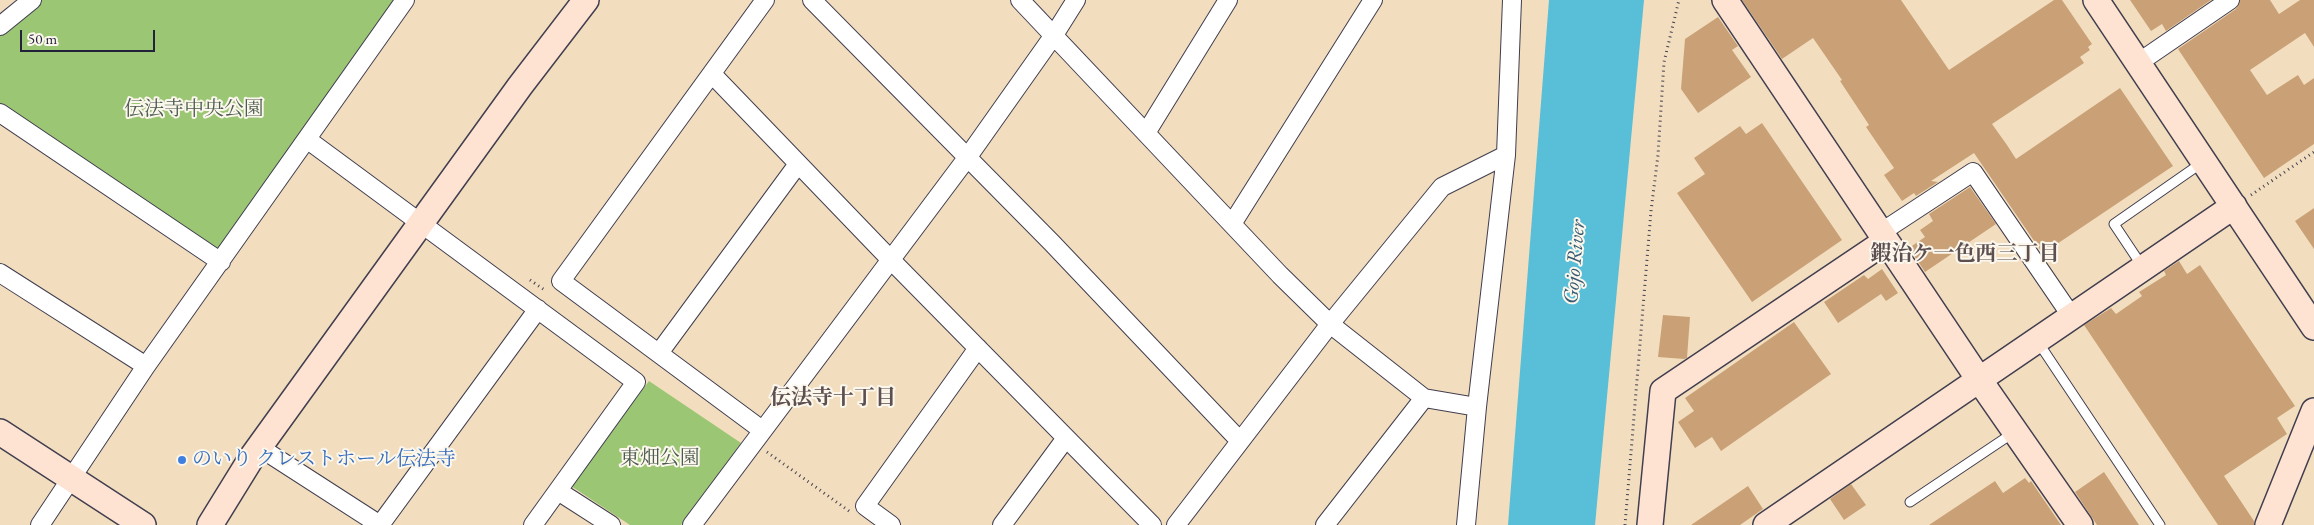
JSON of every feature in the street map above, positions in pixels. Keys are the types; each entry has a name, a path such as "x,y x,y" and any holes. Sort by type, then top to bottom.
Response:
{"street":[{"path":"0,26 32,0"},
{"path":"40,525 146,366 222,262 405,0"},
{"path":"210,525 259,447 520,86 586,0"},
{"path":"762,430 561,281 765,0"},
{"path":"812,0 1052,243 1240,441"},
{"path":"1020,0 1232,224 1330,324 1424,398 1477,407"},
{"path":"692,525 967,158 1054,35 1076,0"},
{"path":"1146,133 1228,0"},
{"path":"1232,224 1373,0"},
{"path":"1466,525 1477,407 1506,155 1512,0"},
{"path":"1725,0 1980,381 2080,525"},
{"path":"2096,0 2314,327"},
{"path":"2138,63 2230,0"},
{"path":"712,74 890,259 1152,525"},
{"path":"0,113 222,262"},
{"path":"308,140 636,382 533,525"},
{"path":"1176,525 1330,324 1442,187 1506,155"},
{"path":"659,353 798,164"},
{"path":"1650,525 1664,391 1972,172 2072,317"},
{"path":"1766,525 1980,381 2234,206"},
{"path":"0,273 146,366"},
{"path":"259,447 380,525 538,309"},
{"path":"891,525 865,506 978,348"},
{"path":"1325,525 1424,398"},
{"path":"2268,525 2314,412"},
{"path":"0,432 143,525"},
{"path":"1002,525 1066,438"},
{"path":"558,491 612,525"}],"lane":[{"path":"2144,268 2114,224 2204,162"},
{"path":"2038,341 2160,525"},
{"path":"1910,502 2015,432"}],"path":[{"path":"1626,525 1651,211 1658,155 1664,62 1679,0"},
{"path":"2234,206 2314,152"}],"green space":[{"name":"伝法寺中央公園","path":"32,0 405,0 221,262 0,112 0,26"},
{"name":"東畑公園","path":"649,381 741,443 681,525 630,525 571,486"}],"water":[{"name":"Gojo River","path":"1549,0 1644,0 1595,525 1508,525"}],"building":[{"path":"1742,0 1901,0 1949,70 2054,0 2062,0 2092,44 2088,47 2090,50 2080,57 2084,63 1992,124 2016,159 2120,88 2173,166 2048,250 2046,247 2041,251 1974,153 1931,181 1938,182 1916,196 1914,193 1902,201 1884,175 1894,168 1866,127 1869,125 1840,81 1842,80 1813,38 1782,59"},
{"path":"2130,0 2211,0 2166,31 2162,24 2151,31"},
{"path":"2240,0 2270,0 2279,14 2300,0 2314,0 2314,47 2305,33 2250,70 2267,95 2298,75 2304,85 2314,78 2314,144 2264,178 2178,49 2236,9"},
{"path":"1718,17 1738,46 1732,50 1751,77 1698,113 1681,89 1685,39"},
{"path":"1762,123 1842,240 1752,302 1677,193 1705,174 1694,158 1740,126 1746,134"},
{"path":"1970,187 1996,224 1925,272 1909,248 1925,237 1920,230 1933,221 1929,214"},
{"path":"2314,208 2314,249 2295,221"},
{"path":"2179,261 2187,274 2200,265 2295,406 2277,418 2287,434 2224,476 2254,521 2254,525 2218,525 2084,325 2111,308 2116,314 2142,296 2139,292 2166,275 2164,271"},
{"path":"1882,269 1898,293 1886,301 1881,294 1838,323 1824,302 1864,275 1868,279"},
{"path":"1663,315 1690,317 1687,358 1658,357"},
{"path":"1794,322 1831,374 1721,451 1712,437 1695,448 1678,422 1694,411 1685,398"},
{"path":"2104,472 2139,525 2097,525 2075,492"},
{"path":"2025,478 2029,483 2031,481 2061,525 1929,525 1995,481 2003,493"},
{"path":"1851,484 1866,505 1844,520 1830,499"},
{"path":"1748,486 1763,509 1740,525 1691,525"}],"place":[{"name":"のいり クレストホール伝法寺","path":"182,460"}],"district":[{"name":"鍜治ケ一色西三丁目","path":"1965,254"},
{"name":"伝法寺十丁目","path":"833,398"}]}
